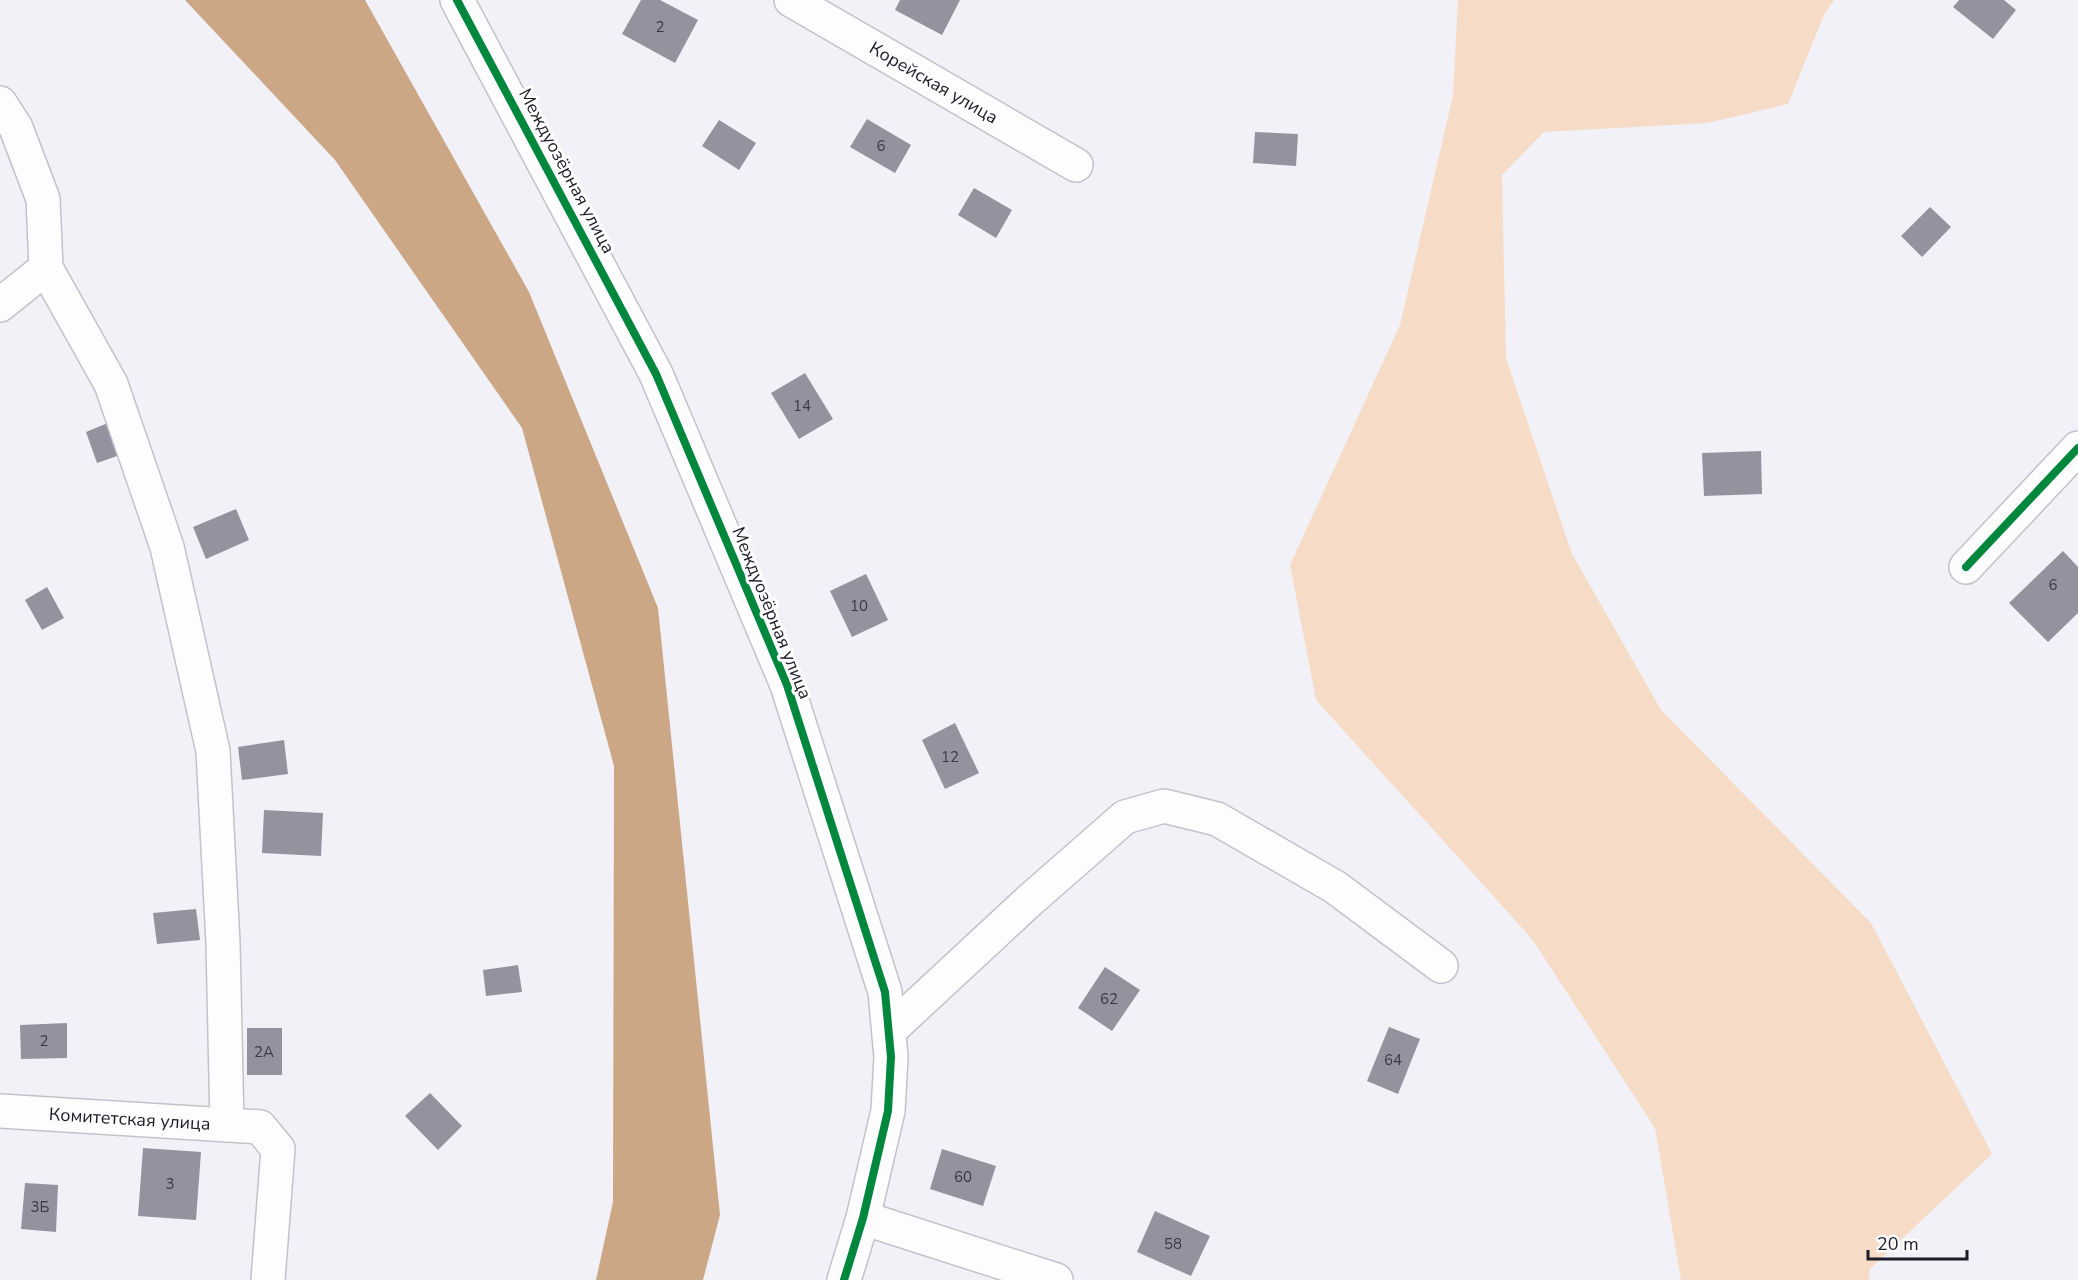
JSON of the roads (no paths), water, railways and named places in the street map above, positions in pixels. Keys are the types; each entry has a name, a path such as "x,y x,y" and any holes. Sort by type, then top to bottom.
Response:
{"street":[{"name":"Междуозёрная улица","path":"458,0 656,374 783,674 885,992 891,1057 888,1111 844,1280"},
{"name":"Корейская улица","path":"791,0 1076,165"},
{"path":"0,103 16,128 43,199 46,268 111,384 167,547 213,751 227,1125"},
{"path":"0,305 46,268"},
{"path":"1966,567 2078,448"},
{"path":"889,1031 1029,901 1125,817 1164,806 1217,819 1306,870 1335,887 1441,966"},
{"name":"Комитетская улица","path":"0,1111 260,1127 278,1149 268,1280"},
{"path":"862,1218 1056,1280"}]}
